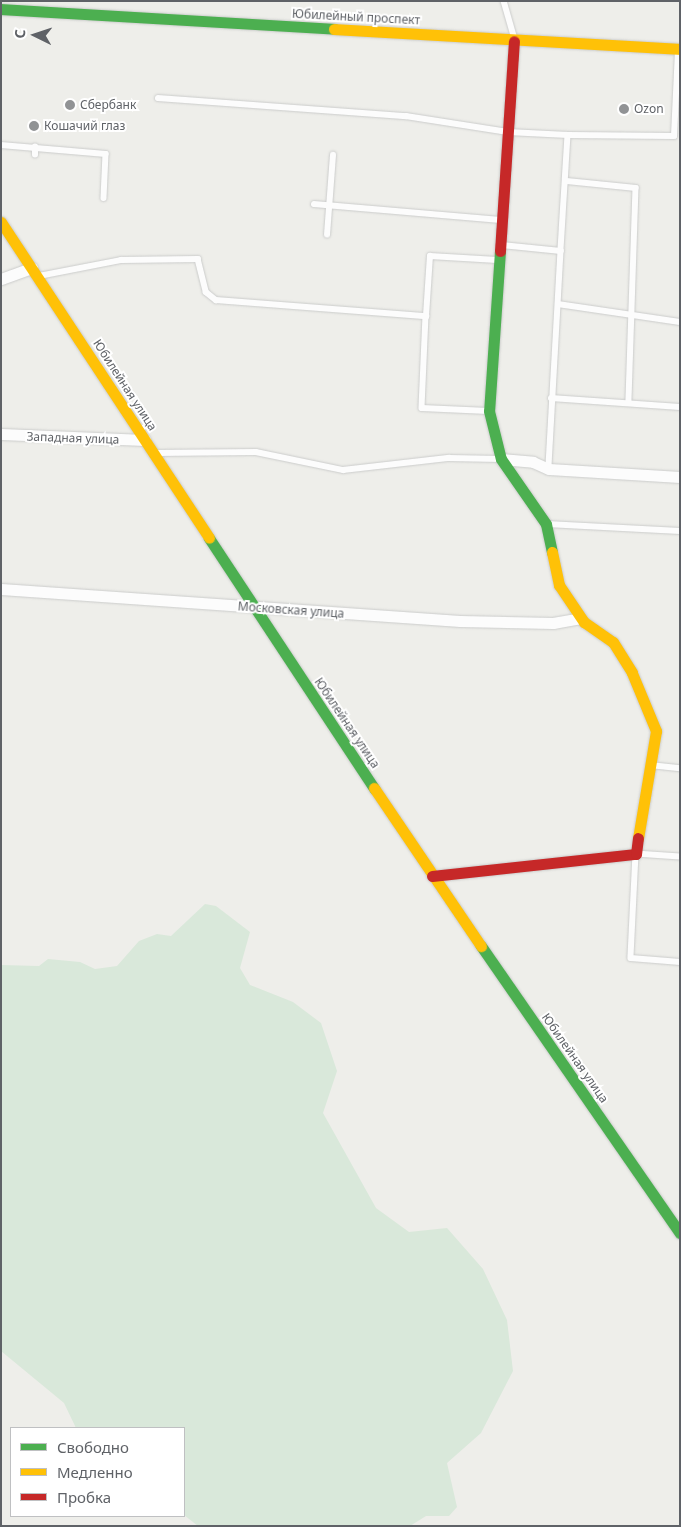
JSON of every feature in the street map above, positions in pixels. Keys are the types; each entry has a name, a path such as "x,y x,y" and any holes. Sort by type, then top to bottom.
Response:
{"main road":[{"name":"Юбилейный проспект","path":"1,9 679,49"},
{"path":"432,876 636,854 648,765 656,731 632,673 612,642 581,618 559,585 546,524 501,459 488,411 497,244 508,132 514,40"},
{"name":"Юбилейная улица","path":"1,222 155,453 253,608 432,876 680,1233"}],"street":[{"path":"1,279 34,272"},
{"name":"Западная улица","path":"1,434 145,440"},
{"path":"501,459 533,462 549,469 680,477"},
{"name":"Московская улица","path":"1,589 460,621 553,623 581,618"}],"lane":[{"path":"504,1 514,40"},
{"path":"158,98 406,116 508,132 568,135 677,136 679,49"},
{"path":"549,469 551,398 560,251 567,181 568,135"},
{"path":"1,145 106,154 104,198"},
{"path":"35,147 35,155"},
{"path":"327,235 332,155"},
{"path":"567,181 636,188 635,319 629,403"},
{"path":"314,204 500,220"},
{"path":"497,244 560,251"},
{"path":"488,411 422,408 426,316 430,256 497,260"},
{"path":"34,272 122,260 198,259 206,292 216,300 426,316"},
{"path":"558,304 618,309 635,319 680,322"},
{"path":"551,398 680,407"},
{"path":"155,453 256,452 343,470 449,458 501,459"},
{"path":"546,524 680,531"},
{"path":"648,765 680,768"},
{"path":"680,857 636,854 631,958 680,962"}],"green space":[{"path":"205,904 216,906 250,932 240,968 250,985 293,1002 321,1023 337,1071 323,1113 376,1208 409,1232 447,1228 483,1269 507,1320 513,1371 481,1433 447,1463 457,1507 449,1516 426,1516 410,1526 198,1526 185,1516 185,1427 76,1427 64,1403 1,1351 1,965 39,966 48,959 80,962 95,969 117,966 139,941 157,934 171,936"}],"traffic: fast":[{"path":"1,9 334,29"},
{"path":"500,251 489,411 501,459 546,524 552,552"},
{"path":"209,538 374,788"},
{"path":"481,946 680,1233"}],"traffic: slow":[{"path":"334,29 680,49"},
{"path":"1,222 209,538"},
{"path":"552,552 559,585 584,622 613,642 632,673 656,731 638,838"},
{"path":"374,788 481,946"}],"traffic: jam":[{"path":"500,251 514,41"},
{"path":"432,876 636,854 638,838"}],"place":[{"name":"Сбербанк","path":"70,105"},
{"name":"Ozon","path":"624,109"},
{"name":"Кошачий глаз","path":"34,126"}]}
